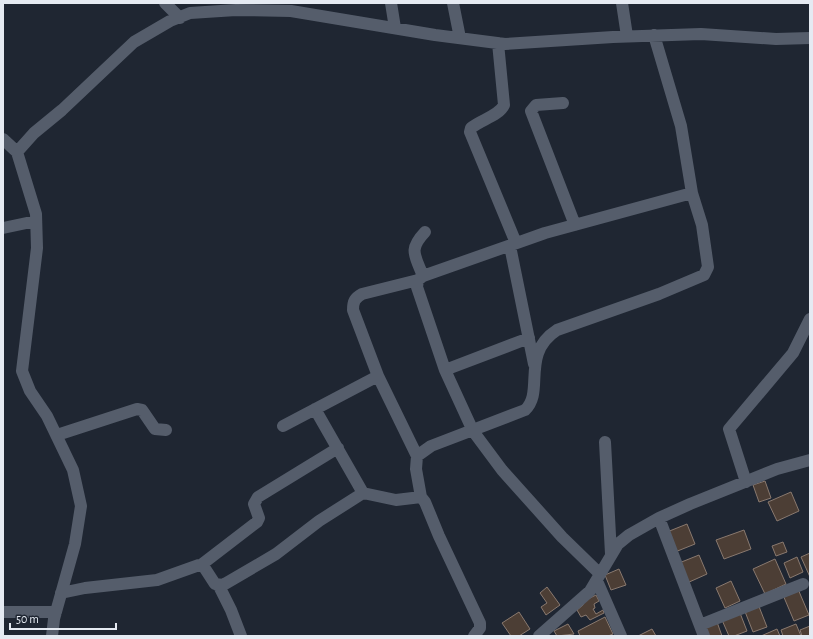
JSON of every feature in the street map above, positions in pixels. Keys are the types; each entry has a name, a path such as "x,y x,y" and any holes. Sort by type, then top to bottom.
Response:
{"street":[{"path":"165,3 180,18"},
{"path":"391,3 395,28"},
{"path":"453,3 460,38"},
{"path":"622,3 627,36"},
{"path":"17,152 34,133 62,110 134,42 190,13 236,10 291,11 505,44 627,36 701,34 776,39 810,38"},
{"path":"417,456 431,446 506,419 528,407 532,402 534,366 540,345 548,335 557,330 659,294 704,275 708,267 702,225 692,193 681,126 654,35"},
{"path":"498,43 504,105 502,109 475,124 471,128 470,132 513,245 534,366"},
{"path":"563,103 536,105 531,111 575,225"},
{"path":"3,139 17,152 36,214 37,248 22,371 30,391 48,416 73,470 81,506 75,544 56,612 52,636"},
{"path":"474,636 480,628 480,623 421,497 416,469 417,456 378,376 353,310 356,297 368,292 420,278 575,225 692,193"},
{"path":"3,228 36,221"},
{"path":"425,232 416,241 414,247 420,278 417,287 445,370 473,432 502,470 598,577 621,636"},
{"path":"746,482 729,429 792,353 810,319"},
{"path":"445,370 529,338"},
{"path":"283,426 378,376"},
{"path":"57,435 137,409 142,410 155,429 166,430"},
{"path":"315,409 363,493"},
{"path":"604,442 611,554"},
{"path":"61,593 85,588 157,580 196,565 201,565 257,522 258,518 254,504 258,498 338,448"},
{"path":"539,636 590,591 611,554 618,544 629,535 659,518 777,469 810,460"},
{"path":"219,586 276,554 319,521 363,493 396,500 421,497"},
{"path":"659,518 702,631 804,584"},
{"path":"201,565 215,584 219,586 231,610 241,636"},
{"path":"3,612 56,612"}],"building":[{"path":"765,481 771,498 759,502 753,485"},
{"path":"791,492 799,511 777,521 768,502"},
{"path":"687,524 695,544 675,552 667,532"},
{"path":"744,530 751,549 724,559 716,540"},
{"path":"783,542 787,552 776,556 772,546"},
{"path":"810,553 810,577 801,557"},
{"path":"699,555 707,574 687,583 679,563"},
{"path":"797,557 803,572 790,578 784,563"},
{"path":"775,559 786,584 765,594 753,569"},
{"path":"619,569 626,585 611,590 605,575"},
{"path":"731,581 740,601 725,608 716,588"},
{"path":"547,587 560,605 546,615 541,607 547,603 540,593"},
{"path":"798,589 809,615 794,621 783,595"},
{"path":"596,595 599,601 594,604 595,608 593,609 596,614 603,610 604,613 590,620 586,615 581,617 577,610 583,605 584,601"},
{"path":"758,604 767,627 753,632 744,609"},
{"path":"519,612 530,629 519,636 511,636 502,623"},
{"path":"740,613 747,631 734,636 729,636 722,620"},
{"path":"605,617 613,634 608,636 580,636 578,631"},
{"path":"717,622 722,636 709,636 705,627"},
{"path":"568,624 574,634 557,636 554,631"},
{"path":"796,624 801,636 783,636 781,630"},
{"path":"810,626 810,636 802,636 800,630"},
{"path":"652,629 656,636 638,636"},
{"path":"777,629 780,636 761,636"}]}
